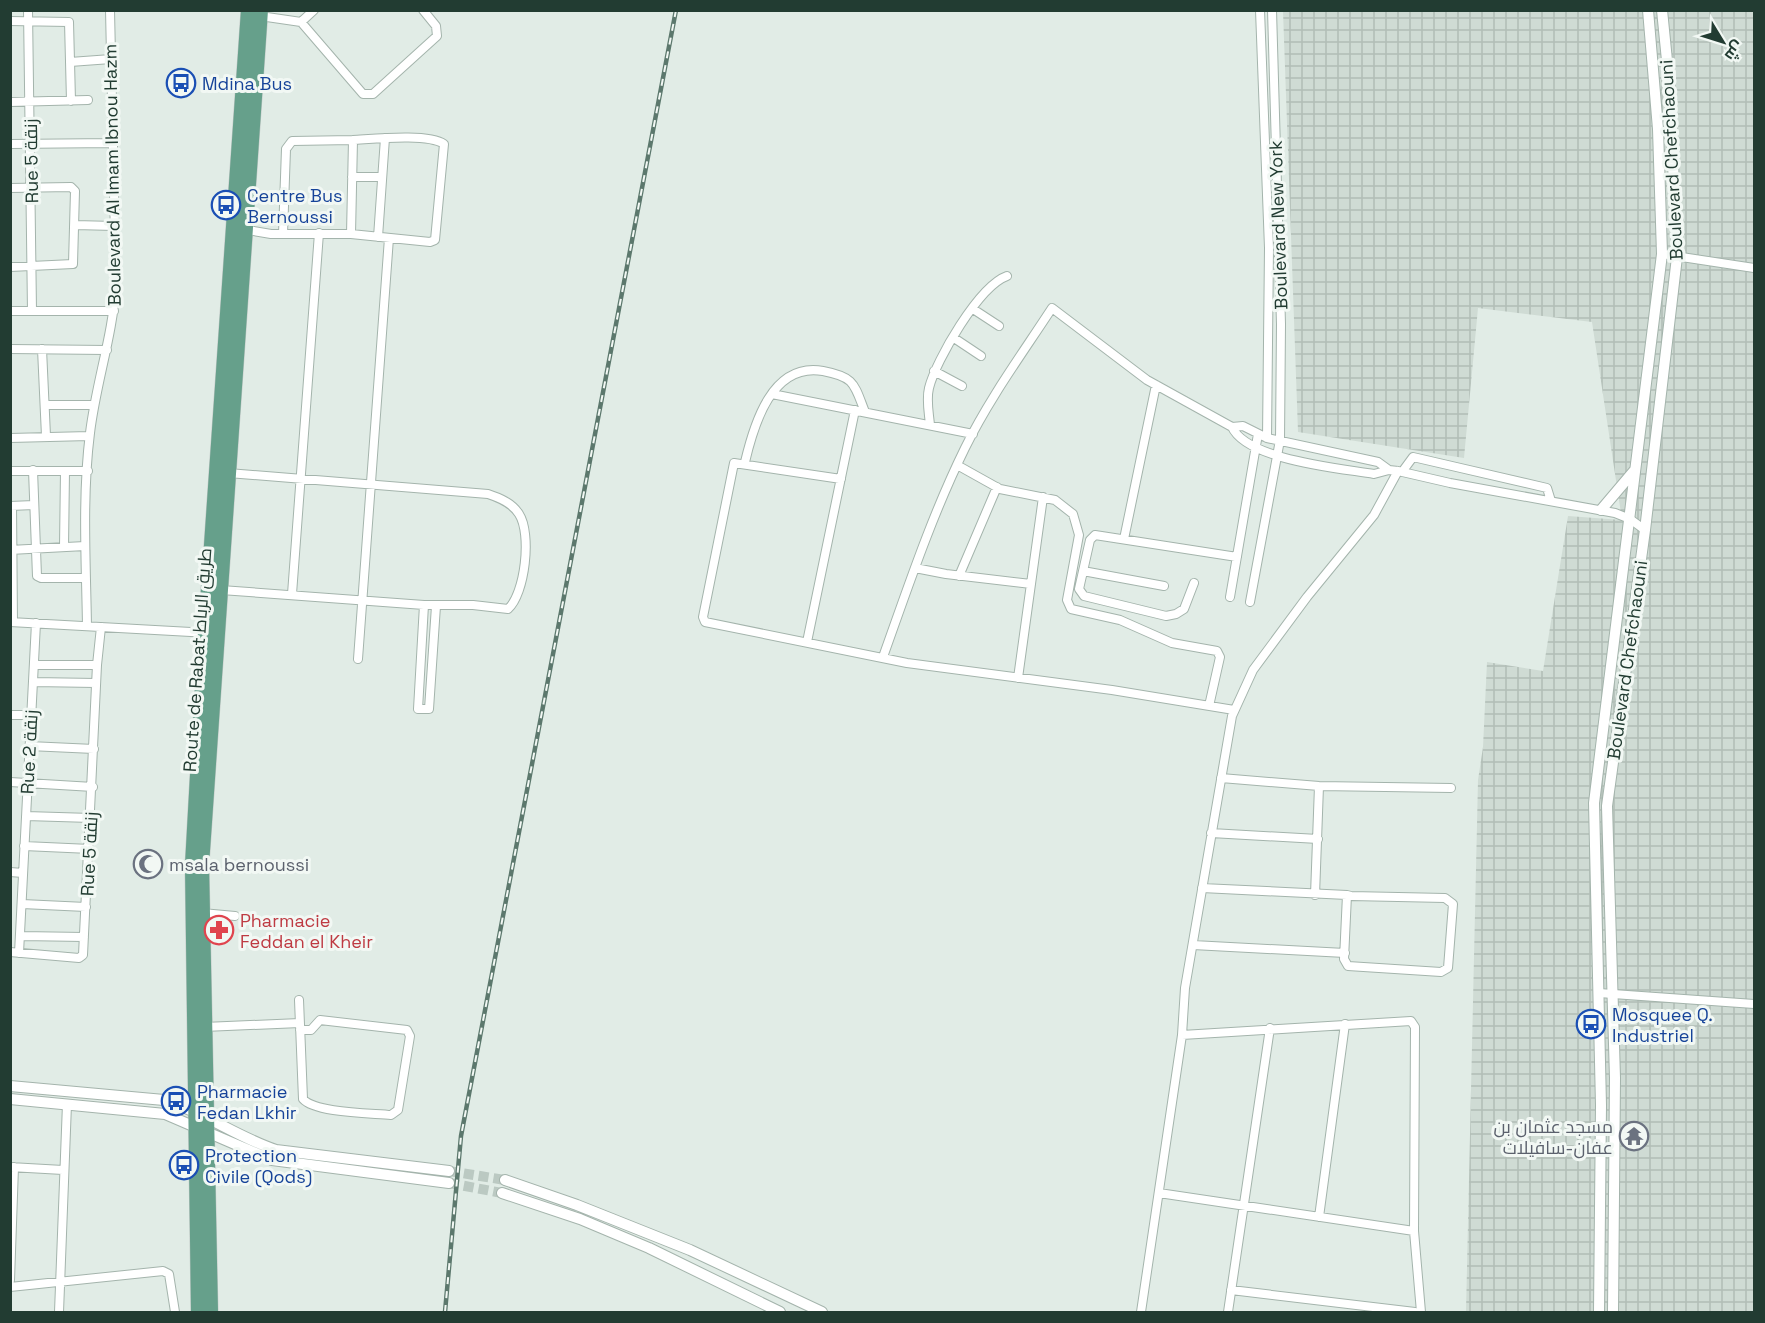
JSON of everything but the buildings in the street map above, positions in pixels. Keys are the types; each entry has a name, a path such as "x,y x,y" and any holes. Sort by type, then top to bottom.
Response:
{"main road":[{"name":"Route de Rabat طريق الرباط","path":"211,1312 200,1121 192,865 256,12"},
{"name":"Route de Rabat طريق الرباط","path":"198,1312 200,1121 204,1028 202,865 210,633 221,590 240,229"}],"street":[{"name":"Rue 5 زنقة","path":"28,10 32,144 32,311"},
{"name":"Boulevard Al Imam Ibnou Hazm","path":"87,626 85,546 89,436 114,311 110,10"},
{"path":"301,22 314,10"},
{"path":"256,12 301,22 363,94 368,95 373,94 436,36 436,26 423,10"},
{"name":"Boulevard New York","path":"1230,597 1257,449 1263,436 1270,323 1260,10"},
{"name":"Boulevard New York","path":"1250,602 1279,456 1280,440 1281,324 1272,10"},
{"name":"Boulevard Chefchaouni","path":"1599,1312 1601,1105 1594,803 1662,254 1658,129 1648,10"},
{"name":"Boulevard Chefchaouni","path":"1613,1312 1613,993 1607,806 1645,530 1677,257 1662,10"},
{"path":"10,21 69,22 71,101"},
{"path":"1652,58 1666,56"},
{"path":"70,62 111,59"},
{"path":"10,102 88,100"},
{"path":"1263,106 1275,104"},
{"path":"240,229 283,234 351,234 430,242 435,240 446,146 438,140 385,138 292,141 286,149 283,234"},
{"path":"378,237 385,138"},
{"path":"351,234 353,140"},
{"path":"10,144 113,143"},
{"path":"352,177 382,177"},
{"path":"10,188 74,188 75,225 73,264 10,267"},
{"path":"75,225 114,226"},
{"path":"292,594 319,233"},
{"path":"358,659 389,238"},
{"path":"1269,248 1279,249"},
{"path":"1662,254 1755,268"},
{"path":"930,425 928,396 934,371 989,287 1007,276"},
{"path":"883,657 915,568 957,465 973,434 1052,308 1156,385 1232,427 1243,426 1263,436 1378,462 1396,471 1601,510 1630,519 1645,530"},
{"path":"974,309 999,326"},
{"path":"10,311 114,311"},
{"path":"1270,323 1281,324"},
{"path":"954,338 981,356"},
{"path":"42,348 46,436"},
{"path":"10,349 107,350"},
{"path":"745,462 758,415 772,393 794,375 807,369 844,375 853,382 865,412"},
{"path":"934,371 962,386"},
{"path":"1646,384 1661,385"},
{"path":"1124,539 1156,385"},
{"path":"772,393 973,434"},
{"path":"45,405 94,405"},
{"path":"807,642 855,410"},
{"path":"1232,427 1237,438 1257,449 1279,456 1374,474 1396,471"},
{"path":"10,438 89,436"},
{"path":"1141,1312 1211,833 1234,710 1252,670 1374,514 1396,471 1413,457 1547,488 1551,501"},
{"path":"841,479 745,462 736,462 732,466 704,620 707,623 907,663 1234,710"},
{"path":"957,465 997,487 1043,497 1065,506 1077,524 1079,535 1067,600 1069,607 1120,620 1172,643 1217,651 1220,657 1209,706"},
{"path":"1601,510 1620,491 1636,468"},
{"path":"33,470 37,576 41,578 86,578"},
{"path":"10,471 88,471"},
{"path":"64,547 66,471"},
{"path":"221,590 436,606 473,604 507,609 514,603 521,584 526,536 519,514 511,505 488,494 228,473"},
{"path":"959,576 997,487"},
{"path":"1018,678 1043,497"},
{"path":"33,505 11,506 12,622 210,633"},
{"path":"1194,583 1184,609 1166,616 1084,596 1079,590 1093,536 1237,557"},
{"path":"12,550 85,546"},
{"path":"915,568 959,576 1031,584"},
{"path":"1083,571 1164,586"},
{"path":"424,605 418,709 429,709 436,606"},
{"name":"Rue 2 زنقة","path":"15,952 21,936 36,623"},
{"name":"Rue 5 زنقة","path":"15,952 79,958 83,955 93,787 96,683 101,627"},
{"path":"421,664 432,664"},
{"path":"34,665 97,665"},
{"path":"33,682 96,683"},
{"path":"10,715 31,715"},
{"path":"29,746 94,749"},
{"path":"1221,778 1319,786 1451,788"},
{"path":"10,782 93,787"},
{"path":"1316,895 1319,786"},
{"path":"26,816 91,818"},
{"path":"1211,833 1318,839"},
{"path":"24,846 90,849"},
{"path":"10,872 23,873"},
{"path":"1202,888 1316,895 1347,895 1445,898 1453,904 1449,966 1444,971 1350,968 1345,962 1347,895"},
{"path":"22,904 86,907"},
{"path":"202,913 235,916"},
{"path":"21,936 84,937"},
{"path":"1193,945 1345,953"},
{"path":"1599,993 1755,1004"},
{"path":"204,1028 300,1027 311,1030 320,1020 407,1030 410,1036 399,1110 391,1115 337,1110 306,1103 303,1099 300,1027 299,1000"},
{"path":"1182,1035 1411,1021 1415,1027 1414,1231 1421,1312"},
{"path":"1319,1217 1345,1024"},
{"path":"1227,1312 1270,1028"},
{"path":"10,1086 154,1098 272,1160 449,1183"},
{"path":"10,1099 153,1112 200,1121 276,1150 449,1171"},
{"path":"59,1312 67,1104"},
{"path":"10,1280 12,1167 63,1170"},
{"path":"505,1180 690,1250 822,1312"},
{"path":"502,1193 536,1202 612,1232 780,1312"},
{"path":"1159,1193 1414,1231"},
{"path":"612,1232 615,1220"},
{"path":"10,1287 163,1271 169,1274 176,1312"},
{"path":"1231,1290 1415,1312"}],"shaded area":[{"path":"1283,11 1754,11 1754,1312 1466,1312 1478,780 1483,747 1487,662 1543,671 1568,516 1622,520 1592,322 1478,308 1464,458 1298,432"}],"tunnel":[{"path":"449,1171 505,1180"},
{"path":"449,1183 502,1193"}],"railway":[{"path":"445,1312 461,1136 676,10"}],"place":[{"name":"Mdina Bus","path":"181,83"},
{"name":"Centre Bus Bernoussi","path":"226,205"},
{"name":"msala bernoussi","path":"148,864"},
{"name":"Pharmacie Feddan el Kheir","path":"219,930"},
{"name":"Mosquee Q. Industriel","path":"1591,1024"},
{"name":"Pharmacie Fedan Lkhir","path":"176,1101"},
{"name":"مسجد عثمان بن عفان-سافيلات","path":"1634,1136"},
{"name":"Protection Civile (Qods)","path":"184,1165"}]}
